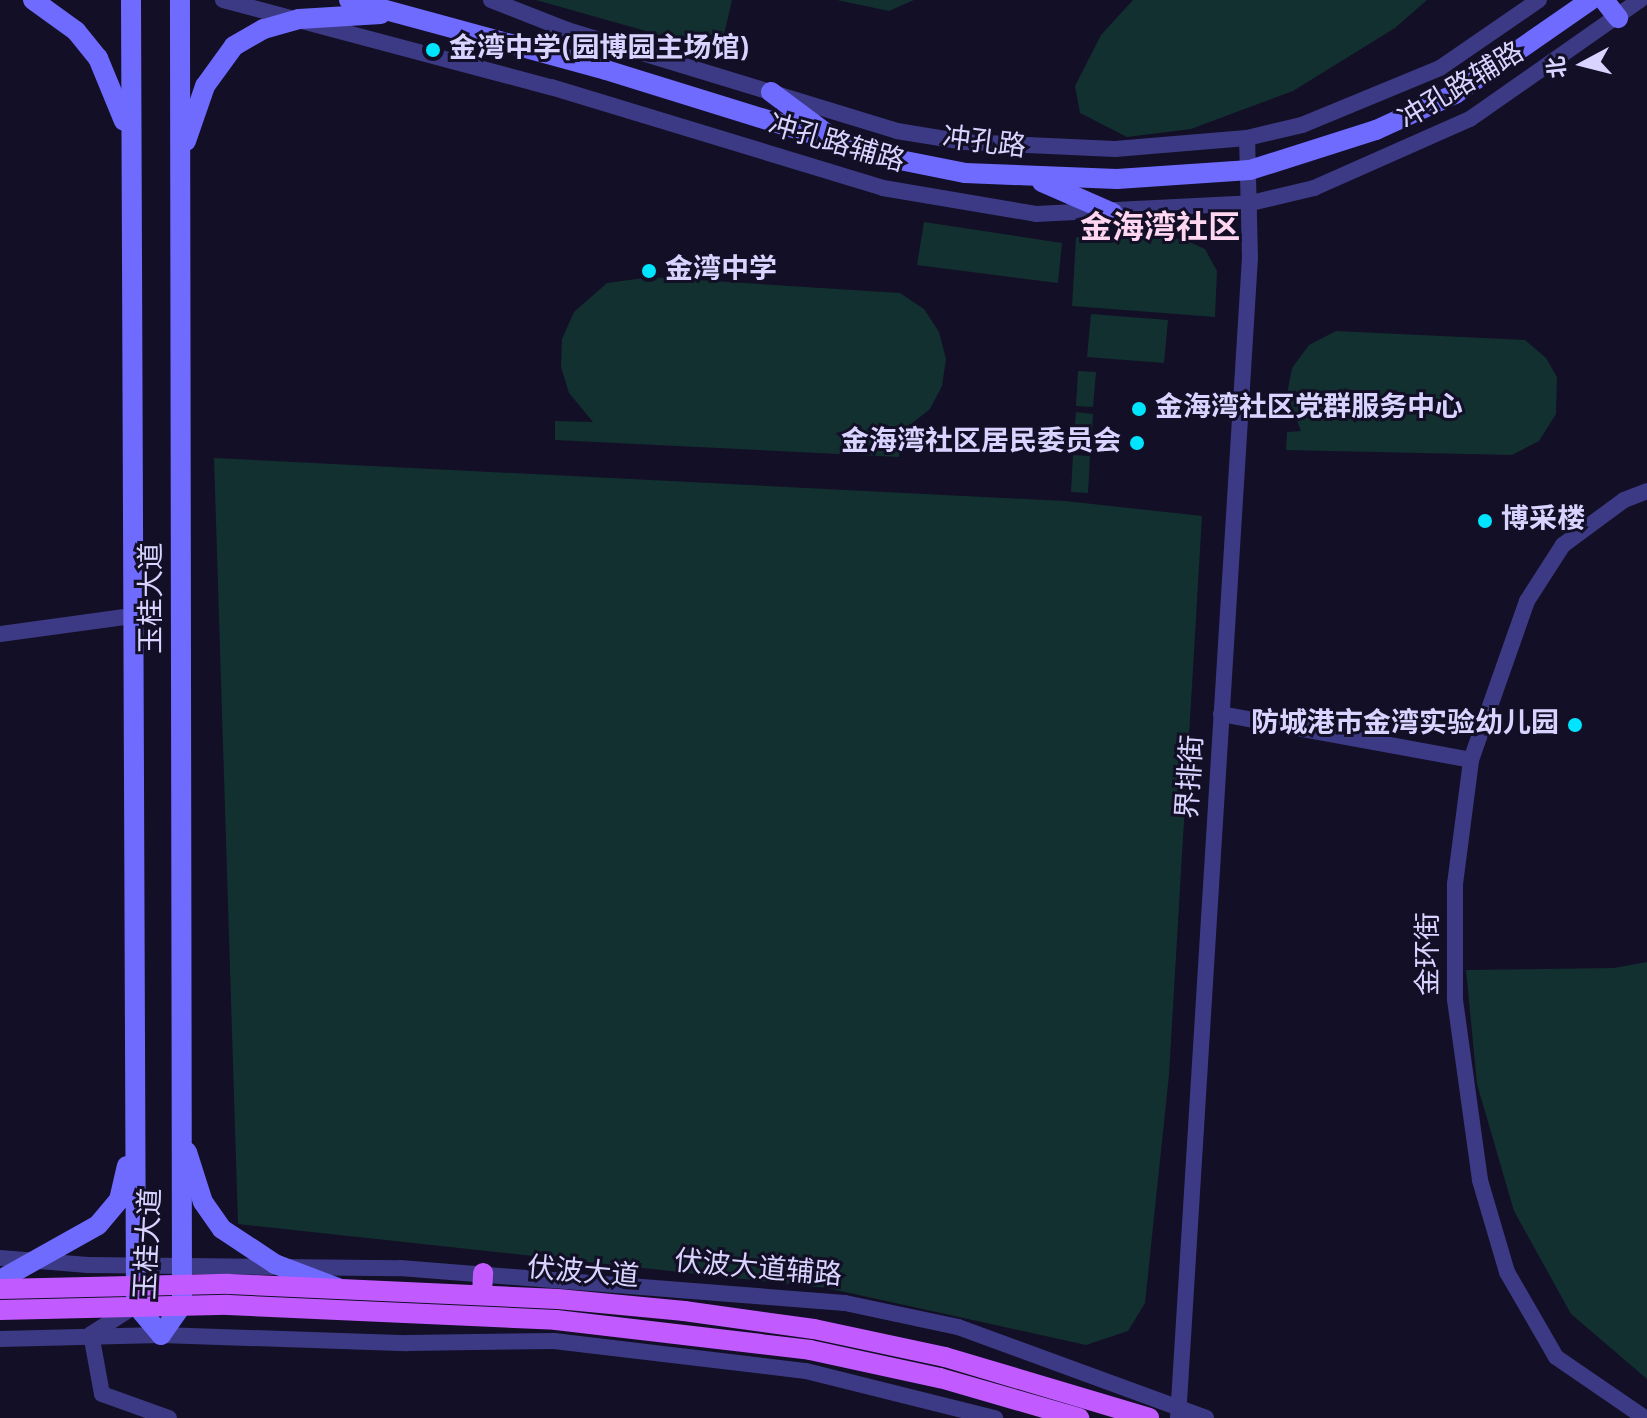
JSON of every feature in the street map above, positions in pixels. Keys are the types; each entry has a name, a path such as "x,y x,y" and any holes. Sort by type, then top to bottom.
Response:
{"main road":[{"path":"33,0 76,31 98,58 128,130"},
{"name":"玉桂大道","path":"131,0 128,130 136,1305 161,1335 182,1305 180,0"},
{"name":"冲孔路","path":"349,0 405,13 838,142 965,173 1034,179 1250,170 1376,130 1455,94 1591,0"},
{"path":"381,0 405,13"},
{"path":"1604,0 1618,18"},
{"path":"180,156 205,86 234,46 264,29 299,19 405,13"},
{"path":"771,92 838,142"},
{"path":"1034,179 1113,213"},
{"path":"182,1134 203,1202 222,1229 275,1264 338,1288"},
{"path":"0,1280 44,1259 98,1225 119,1200 135,1135"},
{"path":"482,1294 483,1273"},
{"name":"伏波大道","path":"0,1289 136,1274 182,1275 338,1288 482,1294 814,1329 945,1357 1149,1418"},
{"name":"伏波大道","path":"0,1310 182,1305 398,1311 681,1333 824,1353 940,1378 1079,1418"}],"street":[{"name":"冲孔路辅路","path":"223,0 551,87 883,188 1036,214 1113,213 1251,203 1314,188 1458,126 1640,0"},
{"name":"冲孔路辅路","path":"491,0 567,30 897,131 965,142 1115,149 1247,138 1302,125 1440,68 1539,0"},
{"name":"界排街","path":"1178,1411 1251,203 1247,138"},
{"name":"金环街","path":"1645,1418 1556,1357 1507,1272 1480,1180 1455,999 1455,884 1471,760 1527,601 1563,545 1624,500 1647,491"},
{"path":"0,634 132,616"},
{"path":"1221,714 1471,760"},
{"path":"0,1258 44,1259 136,1274"},
{"name":"伏波大道辅路","path":"182,1275 275,1264 483,1273 845,1303 958,1327 1178,1411 1206,1418"},
{"path":"91,1334 136,1305"},
{"path":"91,1334 102,1394 169,1418"},
{"path":"0,1339 91,1334 407,1343 554,1341 806,1371 995,1418"}],"green space":[{"path":"536,0 732,0 720,52"},
{"path":"837,0 914,0 889,11"},
{"path":"1133,0 1427,0 1395,28 1293,91 1191,129 1127,137 1080,113 1075,86 1101,35"},
{"path":"924,222 1062,243 1058,283 917,265"},
{"path":"1076,237 1183,239 1205,249 1217,271 1215,317 1072,306"},
{"path":"651,277 900,293 924,309 939,332 946,359 942,386 930,409 900,433 899,457 555,440 555,421 593,422 569,393 561,367 562,339 574,312 607,283"},
{"path":"1091,314 1168,320 1164,363 1087,357"},
{"path":"1336,331 1525,340 1546,358 1557,377 1556,414 1539,441 1512,455 1286,450 1287,432 1301,431 1287,394 1292,368 1309,345"},
{"path":"1078,371 1096,372 1093,407 1076,406"},
{"path":"1076,412 1093,414 1091,450 1073,449"},
{"path":"1073,455 1090,456 1088,493 1071,492"},
{"path":"214,458 1065,501 1202,516 1169,1075 1145,1303 1128,1331 1086,1345 827,1288 238,1224"},
{"path":"1647,962 1647,1379 1571,1314 1514,1211 1477,1084 1466,970 1614,968"}],"place":[{"name":"金湾中学(园博园主场馆)","path":"433,50"},
{"name":"金湾中学","path":"649,271"},
{"name":"金海湾社区党群服务中心","path":"1139,409"},
{"name":"金海湾社区居民委员会","path":"1137,443"},
{"name":"博采楼","path":"1485,521"},
{"name":"防城港市金湾实验幼儿园","path":"1575,725"}],"district":[{"name":"金海湾社区","path":"1160,230"}]}
